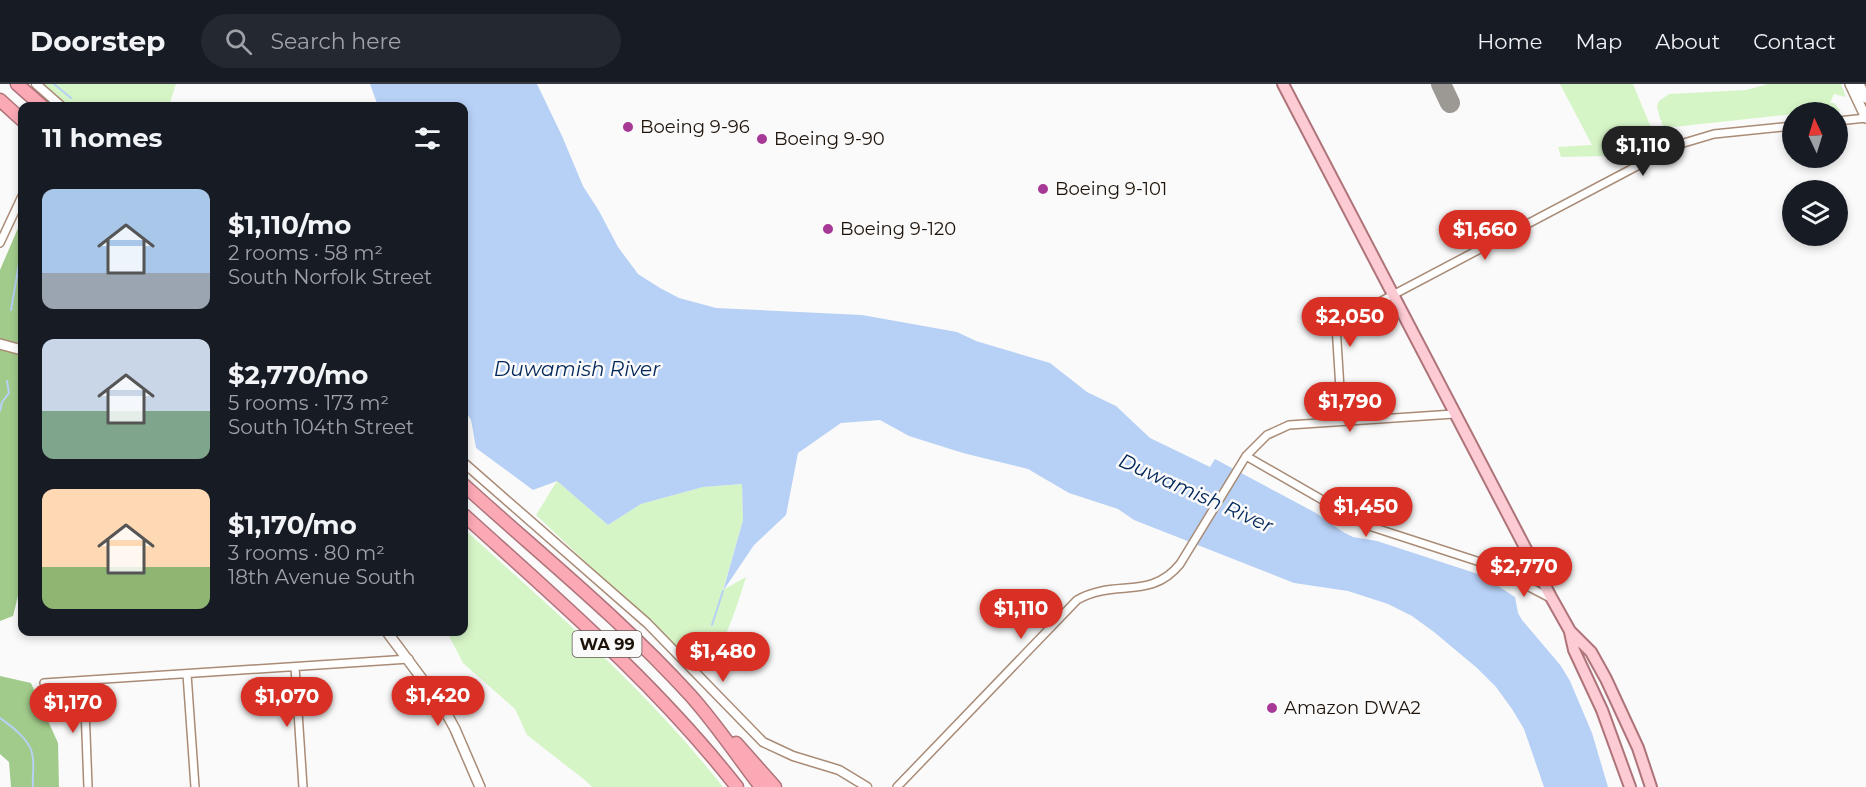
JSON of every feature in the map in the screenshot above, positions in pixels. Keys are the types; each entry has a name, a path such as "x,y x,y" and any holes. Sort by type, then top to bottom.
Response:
{"highway":[{"path":"17,84 37,102"},
{"path":"0,100 18,116"},
{"name":"WA 99","path":"468,489 633,636 693,699 761,787"},
{"name":"WA 99","path":"468,519 605,642 682,720 737,787"},
{"path":"693,699 775,787"}],"main road":[{"path":"1283,84 1552,599 1570,631 1592,652 1638,748 1651,787"},
{"path":"1850,84 1866,118"},
{"path":"1859,84 1866,98"},
{"path":"0,344 18,349"},
{"path":"1570,631 1574,650 1602,710 1630,787"},
{"path":"390,636 443,707 480,787"}],"street":[{"path":"36,84 56,102"},
{"path":"1848,120 1866,118"},
{"path":"1342,421 1336,325 1677,145 1714,134 1782,127"},
{"path":"0,243 18,205"},
{"path":"897,787 1077,600 1103,589 1154,584 1172,573 1246,456 1267,435 1282,427 1454,414"},
{"path":"1246,456 1366,525 1469,558 1552,599"},
{"path":"468,466 647,623 763,742 793,756 838,770 867,787"},
{"path":"44,683 409,659"},
{"path":"295,667 303,787"},
{"path":"187,674 195,787"},
{"path":"84,681 88,787"}],"green space":[{"path":"44,84 176,84 170,102 64,102"},
{"path":"1560,84 1633,84 1653,132 1632,136 1631,128 1606,132 1606,138 1614,143 1651,139 1636,147 1608,151 1607,156 1561,157 1558,147 1592,145"},
{"path":"1768,84 1841,84 1846,97 1834,94 1830,102 1782,102 1782,115 1664,128 1661,122 1657,106 1659,101 1669,94 1746,90"},
{"path":"18,228 18,596 13,616 0,621 0,270"},
{"path":"557,481 608,525 641,504 703,487 742,484 743,520 723,590 746,577 734,615 723,639 702,672 536,515"},
{"path":"468,533 599,652 663,717 723,787 592,787 527,735 515,709 463,663 449,636 468,636"},
{"path":"0,676 31,683 58,743 59,787 11,787 9,762 0,754"}],"water":[{"name":"Duwamish River","path":"370,84 537,84 583,186 618,247 638,274 679,298 716,308 862,315 957,332 976,341 1050,363 1087,392 1116,406 1150,438 1210,467 1215,459 1316,513 1353,537 1377,541 1481,575 1515,597 1522,620 1561,666 1570,681 1592,733 1608,787 1544,787 1524,729 1496,687 1477,668 1412,616 1388,604 1348,591 1294,583 1134,520 1118,509 1069,493 1028,469 963,453 909,436 880,420 841,423 798,453 786,515 754,545 723,591 743,520 742,484 703,487 641,504 608,525 557,481 533,490 476,448 468,415 468,102 377,102"}],"waterway":[{"path":"54,84 71,98"},
{"path":"11,310 18,269"},
{"path":"0,411 2,402 9,393 7,381"},
{"path":"712,625 723,591"},
{"path":"0,718 19,733 30,748 33,761 33,787"}],"taxiway":[{"path":"1441,84 1450,103"}],"place":[{"name":"Boeing 9-96","path":"628,127"},
{"name":"Boeing 9-90","path":"762,139"},
{"name":"Boeing 9-101","path":"1043,189"},
{"name":"Boeing 9-120","path":"828,229"},
{"name":"Amazon DWA2","path":"1272,708"}]}
